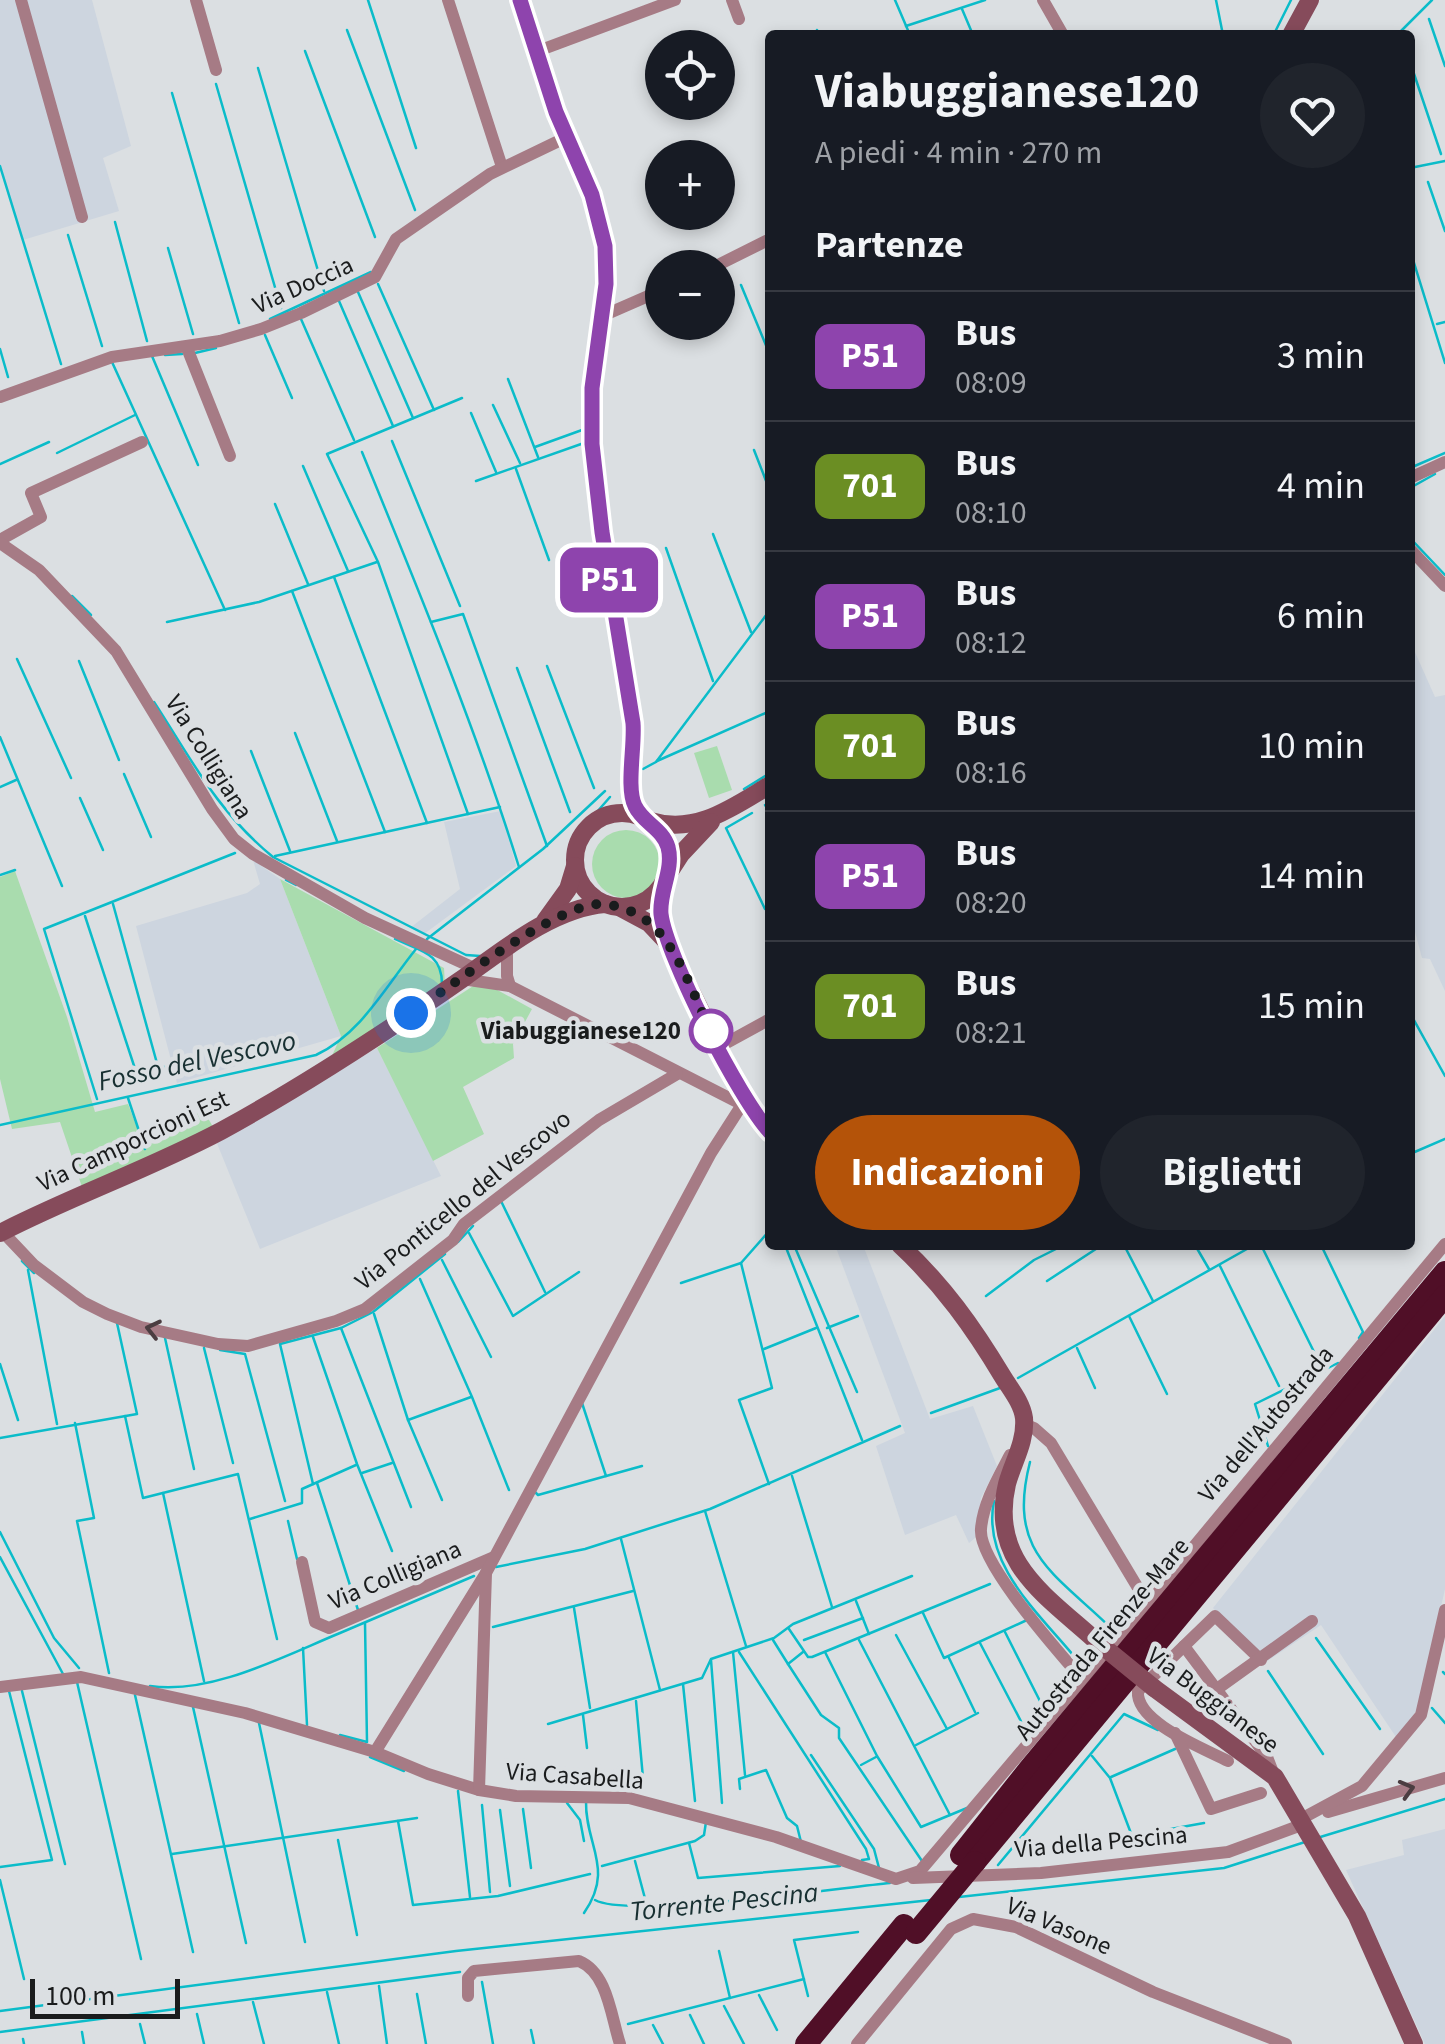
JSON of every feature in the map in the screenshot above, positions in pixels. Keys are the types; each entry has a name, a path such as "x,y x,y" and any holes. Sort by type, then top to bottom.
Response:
{"highway":[{"name":"Autostrada Firenze-Mare","path":"968,1858 1042,1753 1445,1272"},
{"name":"Autostrada Firenze-Mare","path":"824,2044 968,1858 1445,1296"},
{"name":"Autostrada Firenze-Mare","path":"806,2044 910,1929"}],"main road":[{"path":"520,0 603,235 606,284 592,388 594,472 633,723 631,796 644,818 660,832 670,859 661,910 666,942"},
{"path":"1294,30 1310,0"},
{"path":"538,929 568,890 582,834 612,811 632,771"},
{"path":"538,929 572,912 645,902 681,854 719,815 765,787"},
{"path":"605,816 620,813 682,826 719,815"},
{"path":"575,866 585,890 646,920 666,942 744,1103 765,1126"},
{"name":"Via Camporcioni Est","path":"1,1231 218,1132 316,1075 538,929"},
{"path":"905,1250 948,1292 968,1319 1017,1400 1023,1433"},
{"name":"Via Buggianese","path":"1023,1433 1007,1484 1004,1514 1008,1547 1031,1580 1095,1640 1275,1777 1357,1916 1414,2044"}],"street":[{"path":"21,0 82,216"},
{"path":"196,0 216,70"},
{"path":"448,0 502,167"},
{"path":"538,51 675,0"},
{"path":"732,0 739,20"},
{"path":"1043,0 1060,30"},
{"name":"Via Doccia","path":"0,397 112,358 187,348 261,329 375,276 396,240 502,167 567,137"},
{"path":"735,256 765,241"},
{"path":"600,317 645,297"},
{"path":"187,348 230,456"},
{"name":"Via Colligiana","path":"142,442 30,493 41,518 0,542 40,570 116,651 234,839 253,854 365,918 444,956 469,974 510,986"},
{"path":"1415,476 1445,462"},
{"path":"1415,554 1445,586"},
{"path":"507,949 506,976 510,986 676,1074 744,1103"},
{"path":"442,992 451,982 444,956"},
{"path":"719,1047 765,1022"},
{"name":"Via Ponticello del Vescovo","path":"1,1231 34,1264 84,1302 107,1314 141,1327 218,1344 248,1346 336,1322 364,1309 453,1240 464,1224 599,1120 676,1074"},
{"name":"Via Colligiana","path":"479,1790 486,1573 711,1153 744,1103"},
{"name":"Via dell'Autostrada","path":"1147,1603 1445,1244"},
{"path":"896,1879 920,1871 1147,1603 1051,1443 1034,1428 1023,1433 992,1487 980,1531 988,1556 1036,1626 1081,1678"},
{"name":"Via Colligiana","path":"302,1562 315,1622 329,1628 494,1558"},
{"path":"375,1752 486,1573"},
{"path":"1302,1822 1362,1786 1421,1715 1445,1610"},
{"path":"1228,1761 1142,1712 1138,1691 1215,1616 1261,1660"},
{"path":"1217,1689 1312,1622"},
{"path":"1184,1646 1267,1757 1275,1777"},
{"name":"Via Casabella","path":"0,1687 82,1677 245,1713 375,1752 479,1790 516,1796 629,1798 776,1837 896,1879"},
{"path":"1175,1733 1211,1810 1261,1793"},
{"path":"1302,1822 1445,1778"},
{"name":"Via della Pescina","path":"896,1879 1041,1873 1228,1852 1302,1822"},
{"name":"Via Vasone","path":"857,2044 951,1930 965,1921 981,1919 1016,1927 1153,1992 1286,2044"},
{"path":"468,1996 468,1978 474,1971 579,1961 589,1966 600,1980 620,2044"}],"shaded area":[{"path":"0,0 92,0 131,146 103,158 119,211 23,240 0,164"},
{"path":"1415,652 1435,697 1445,695 1445,991 1430,959 1422,958 1415,932"},
{"path":"501,811 516,866 424,934 410,928 460,889 444,822"},
{"path":"253,860 280,879 341,1036 177,1083 136,926 247,893 260,884"},
{"path":"377,1048 441,1176 260,1249 216,1141"},
{"path":"837,1250 865,1250 930,1419 973,1406 997,1466 981,1498 975,1538 969,1543 956,1515 905,1535 876,1446 905,1433"},
{"path":"1445,1316 1445,1589 1418,1709 1396,1737 1321,1625 1266,1662 1213,1608"},
{"path":"1445,1829 1445,2044 1425,2044 1346,1870 1404,1855 1402,1840"}],"green space":[{"path":"717,746 732,790 709,798 694,753"},
{"path":"626,830 639,832 650,840 658,851 658,877 650,888 639,896 626,898 613,896 602,888 594,877 592,864 594,851 602,840 613,832"},
{"path":"15,871 67,1017 95,1112 128,1104 138,1130 204,1111 213,1127 82,1187 60,1122 12,1129 0,1079 0,877"},
{"path":"280,879 444,968 445,986 330,1060 341,1036"},
{"path":"481,981 532,1009 513,1044 514,1058 463,1087 484,1134 433,1161 377,1048"}],"waterway":[{"path":"368,0 416,148"},
{"path":"895,0 908,30"},
{"path":"906,26 985,0"},
{"path":"1216,0 1222,30"},
{"path":"1276,30 1291,0"},
{"path":"1402,30 1432,0"},
{"path":"962,9 971,30"},
{"path":"1429,19 1445,66"},
{"path":"347,30 415,210"},
{"path":"305,51 375,237"},
{"path":"258,68 324,291"},
{"path":"1415,77 1441,154"},
{"path":"216,84 281,308"},
{"path":"172,93 239,323"},
{"path":"1415,167 1445,161"},
{"path":"0,166 61,364"},
{"path":"1428,182 1445,231"},
{"path":"115,222 147,341"},
{"path":"68,235 102,346"},
{"path":"168,248 193,334"},
{"path":"1415,266 1445,363"},
{"path":"270,319 371,272"},
{"path":"378,284 434,410"},
{"path":"741,285 765,343"},
{"path":"358,292 413,418"},
{"path":"339,301 393,426"},
{"path":"301,319 354,440"},
{"path":"1437,324 1445,322"},
{"path":"265,335 292,398"},
{"path":"195,353 216,348"},
{"path":"0,349 8,377"},
{"path":"165,355 182,354"},
{"path":"152,356 198,465"},
{"path":"112,362 225,610"},
{"path":"508,379 538,457"},
{"path":"462,398 327,454 378,562 468,814"},
{"path":"493,405 520,463"},
{"path":"471,413 496,472"},
{"path":"57,453 135,415"},
{"path":"535,447 582,430"},
{"path":"392,441 460,606"},
{"path":"0,464 49,442"},
{"path":"476,481 584,443"},
{"path":"754,450 765,478"},
{"path":"362,452 465,710 519,867"},
{"path":"1415,466 1445,453"},
{"path":"303,466 348,571"},
{"path":"516,469 549,560"},
{"path":"1415,485 1435,474"},
{"path":"275,504 308,584"},
{"path":"713,534 751,632"},
{"path":"1415,543 1445,575"},
{"path":"666,548 713,681"},
{"path":"167,622 259,602 377,562"},
{"path":"334,577 427,823"},
{"path":"292,591 385,832"},
{"path":"72,596 91,615"},
{"path":"431,622 463,614 547,846"},
{"name":"Fosso del Vescovo","path":"643,769 656,762 765,617"},
{"path":"17,659 71,778"},
{"path":"79,661 119,760"},
{"path":"547,666 594,788"},
{"path":"517,668 570,812"},
{"path":"154,702 221,804 273,857 466,955 480,956"},
{"path":"657,761 765,713"},
{"path":"295,733 337,841"},
{"path":"0,737 62,886"},
{"path":"251,751 290,851"},
{"path":"124,774 151,837"},
{"path":"744,789 765,776"},
{"path":"0,787 16,780"},
{"name":"Fosso del Vescovo","path":"427,939 543,849 605,791"},
{"path":"569,862 576,836 610,797"},
{"path":"80,798 103,850"},
{"path":"275,856 500,807"},
{"path":"752,813 726,828 765,909"},
{"path":"97,1099 44,929 235,853"},
{"path":"0,875 15,870"},
{"path":"286,880 296,885"},
{"path":"113,904 158,1067 166,1067"},
{"path":"85,916 139,1081"},
{"path":"395,939 433,959 442,984"},
{"name":"Fosso del Vescovo","path":"0,1125 316,1055 360,1022 416,949"},
{"path":"1415,1022 1445,1076"},
{"path":"128,1098 145,1149"},
{"path":"1415,1152 1445,1139"},
{"path":"501,1201 545,1292"},
{"path":"458,1242 473,1226"},
{"path":"469,1233 513,1316 579,1272"},
{"path":"681,1283 741,1263 765,1236"},
{"path":"787,1250 862,1440"},
{"path":"796,1250 857,1392"},
{"path":"986,1296 1054,1250"},
{"path":"1047,1281 1094,1250"},
{"path":"1127,1250 1153,1301"},
{"path":"1198,1250 1209,1269"},
{"path":"1018,1378 1245,1250"},
{"path":"1263,1250 1324,1372"},
{"path":"1323,1250 1363,1332 1359,1338"},
{"path":"313,1484 280,1344 341,1328 373,1312 445,1254"},
{"path":"442,1260 491,1357"},
{"path":"22,1261 34,1273"},
{"path":"741,1263 772,1388 739,1400 769,1484"},
{"path":"1220,1266 1279,1386"},
{"path":"28,1270 57,1424"},
{"path":"420,1279 509,1490"},
{"path":"374,1314 408,1420 442,1500"},
{"path":"827,1328 858,1316"},
{"path":"1129,1316 1167,1394"},
{"path":"0,1438 137,1414 117,1323"},
{"path":"341,1328 411,1507"},
{"path":"764,1349 816,1328"},
{"path":"313,1337 392,1551"},
{"path":"165,1338 194,1469"},
{"path":"204,1348 233,1463"},
{"path":"1077,1348 1095,1388"},
{"path":"220,1350 245,1354 285,1501"},
{"path":"1268,1446 1255,1404 1338,1363"},
{"path":"0,1364 18,1420"},
{"path":"931,1413 1000,1388"},
{"path":"408,1420 471,1397"},
{"path":"582,1403 606,1476"},
{"path":"125,1416 143,1498 238,1474 277,1639"},
{"path":"75,1423 94,1518 77,1521 109,1673"},
{"path":"496,1567 585,1549 710,1509 900,1426"},
{"path":"1030,1462 1024,1493 1030,1539 1053,1574 1111,1628"},
{"path":"362,1473 392,1463"},
{"path":"250,1519 302,1503 302,1489 356,1465"},
{"path":"534,1491 538,1495 642,1466"},
{"path":"792,1476 832,1607"},
{"path":"317,1483 358,1610"},
{"path":"163,1493 204,1681"},
{"path":"994,1501 992,1524 1005,1568 1078,1661"},
{"path":"705,1511 746,1646"},
{"path":"288,1521 297,1559"},
{"path":"0,1532 54,1638 79,1668"},
{"path":"621,1539 660,1690"},
{"path":"0,1557 63,1674"},
{"path":"150,1686 198,1685 247,1672 474,1576"},
{"path":"548,1724 702,1678 711,1659 774,1638 793,1624 912,1576"},
{"path":"789,1629 808,1657 812,1657 990,1584"},
{"path":"493,1627 633,1591"},
{"path":"856,1601 869,1634"},
{"path":"574,1608 590,1708"},
{"path":"923,1613 944,1658 1027,1620"},
{"path":"804,1640 863,1618"},
{"path":"340,1735 367,1742 365,1623"},
{"path":"1005,1632 1045,1711"},
{"path":"896,1635 947,1729"},
{"path":"1316,1638 1380,1729"},
{"path":"773,1640 788,1664 803,1652"},
{"path":"859,1640 950,1815"},
{"path":"980,1643 1025,1729"},
{"path":"303,1648 307,1725"},
{"path":"733,1652 745,1775"},
{"path":"739,1652 866,1849 869,1859 862,1860"},
{"path":"825,1652 877,1756 921,1827 967,1808"},
{"path":"949,1658 975,1712"},
{"path":"711,1660 722,1803"},
{"path":"788,1664 821,1715 839,1728 839,1738 922,1861"},
{"path":"1268,1671 1323,1754"},
{"path":"77,1682 141,1959"},
{"path":"683,1684 695,1801"},
{"path":"0,1867 52,1860 9,1691"},
{"path":"22,1691 65,1864"},
{"path":"135,1695 193,1952"},
{"path":"636,1701 644,1789"},
{"path":"193,1707 246,1943"},
{"path":"1432,1708 1445,1723"},
{"path":"916,1745 978,1713"},
{"path":"998,1865 1124,1714 1158,1730"},
{"path":"583,1715 587,1748"},
{"path":"259,1723 305,1942"},
{"path":"1111,1777 1175,1749"},
{"path":"811,1755 874,1849 879,1868"},
{"path":"1092,1756 1110,1778 1132,1836 1204,1823"},
{"path":"370,1757 404,1771"},
{"path":"861,1765 876,1757"},
{"path":"740,1789 739,1779 766,1770 787,1818 797,1826 801,1842"},
{"path":"458,1791 470,1897"},
{"name":"Torrente Pescina","path":"1317,1838 1445,1799"},
{"path":"584,1913 593,1897 598,1870 586,1801"},
{"path":"567,1803 580,1820 584,1841"},
{"path":"482,1805 490,1892"},
{"path":"523,1809 531,1868"},
{"path":"500,1810 510,1886"},
{"path":"172,1854 417,1818"},
{"path":"398,1821 413,1905 498,1896 590,1874"},
{"path":"602,1866 695,1841 704,1835 706,1822"},
{"path":"338,1840 357,1935"},
{"name":"Torrente Pescina","path":"959,1897 1224,1868 1305,1842"},
{"path":"689,1843 698,1878 840,1866"},
{"path":"635,1861 647,1906"},
{"path":"0,1880 24,1979"},
{"path":"595,1900 616,1905 690,1904 890,1883"},
{"name":"Torrente Pescina","path":"0,2011 456,1951 931,1900"},
{"path":"808,1996 794,1940 858,1932"},
{"path":"719,1951 730,1998"},
{"path":"0,2032 460,1972"},
{"path":"628,2024 804,1979"},
{"path":"482,1982 493,2044"},
{"path":"379,1986 387,2044"},
{"path":"327,1992 339,2044"},
{"path":"417,1994 426,2044"},
{"path":"759,1995 777,2030"},
{"path":"253,2002 264,2044"},
{"path":"724,2006 744,2044"},
{"path":"197,2014 204,2044"},
{"path":"690,2015 704,2044"},
{"path":"140,2024 145,2044"},
{"path":"653,2025 663,2044"},
{"path":"531,2030 534,2044"},
{"path":"82,2032 84,2044"},
{"path":"23,2039 24,2044"}],"bus line":[{"name":"P51","path":"520,0 556,112 600,218 605,246 606,284 592,388 592,444 610,588 633,723 632,802 667,845 670,859 661,901 666,942 745,1100 765,1126"}],"place":[{"name":"Viabuggianese120","path":"711,1031"}],"route":[{"path":"411,1013 538,929 572,912 604,904 632,911 660,933 711,1031"}]}
